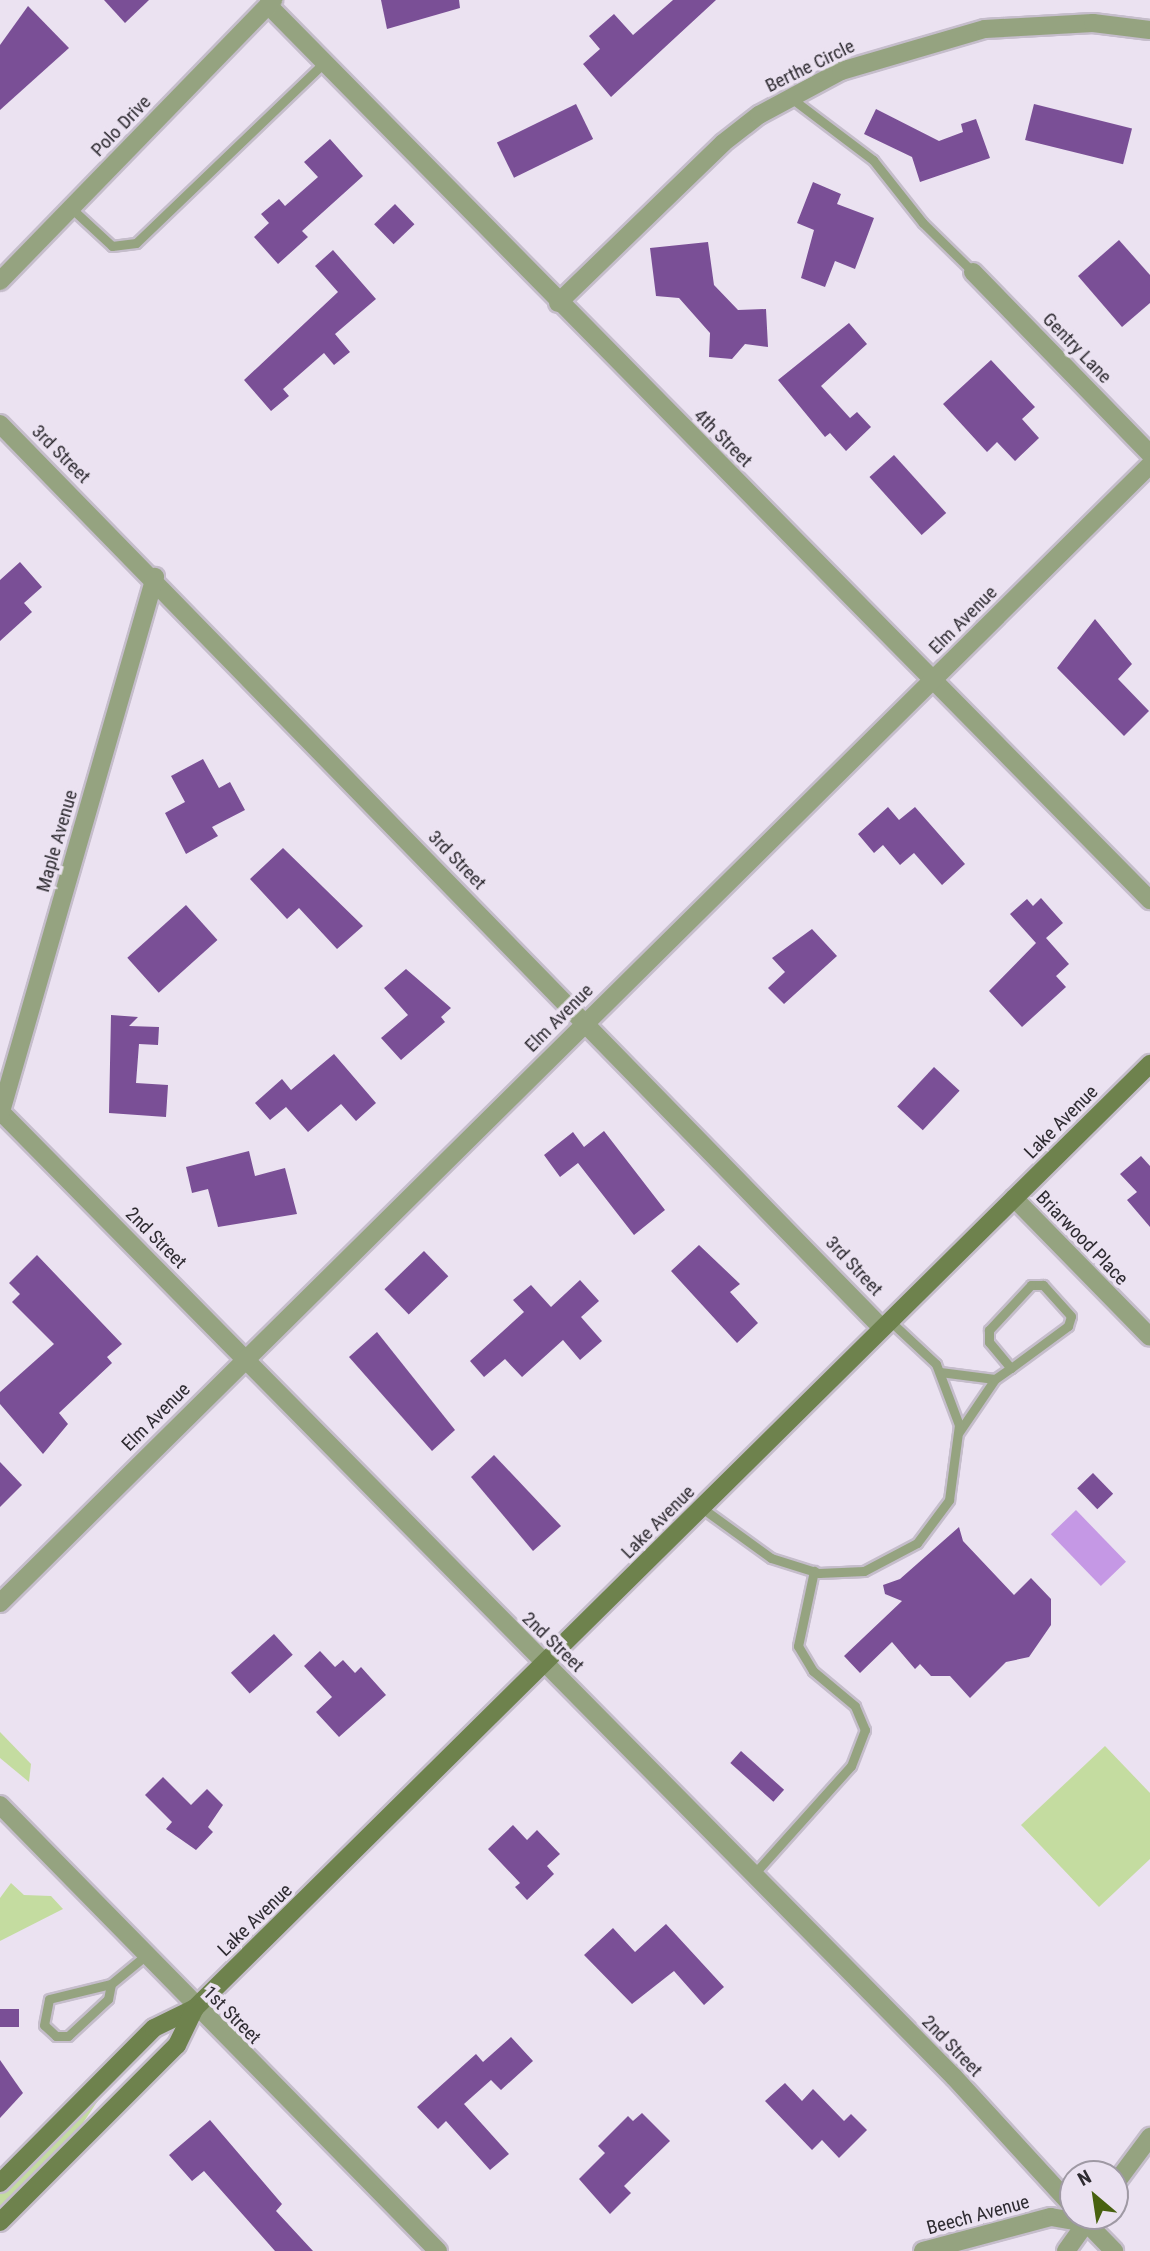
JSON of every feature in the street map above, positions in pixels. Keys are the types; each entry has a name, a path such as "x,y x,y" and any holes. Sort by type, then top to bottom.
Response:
{"main road":[{"name":"Lake Avenue","path":"0,2183 154,2028 195,2008 1150,1064"},
{"name":"Lake Avenue","path":"0,2222 177,2045 195,2008"}],"street":[{"name":"4th Street","path":"270,3 324,63 558,303 1150,900"},
{"name":"Polo Drive","path":"0,281 270,3"},
{"name":"Berthe Circle","path":"558,303 723,143 790,97 885,54 985,29 1093,23 1150,30"},
{"name":"Gentry Lane","path":"973,272 1150,454"},
{"name":"3rd Street","path":"0,424 155,578 584,1022 886,1324"},
{"name":"Elm Avenue","path":"0,1603 584,1022 1150,465"},
{"name":"Maple Avenue","path":"0,1113 155,578"},
{"name":"2nd Street","path":"0,1113 246,1357 754,1874 1059,2192"},
{"name":"Briarwood Place","path":"1014,1198 1150,1337"},
{"name":"1st Street","path":"0,1805 195,2008 438,2251"},
{"path":"1129,2165 1150,2137"},
{"name":"Beech Avenue","path":"923,2251 1051,2217 1059,2217"},
{"path":"1066,2251 1079,2230"},
{"path":"1096,2230 1114,2251"}],"lane":[{"path":"71,208 113,246 136,243 324,63"},
{"path":"790,97 873,160 923,223 973,272"},
{"path":"702,1508 771,1558 814,1572 864,1571 918,1543 949,1500 959,1432 995,1379 1011,1368 1068,1326 1071,1316 1043,1285 1031,1285 989,1330 989,1342 1011,1368"},
{"path":"886,1324 940,1372 959,1432"},
{"path":"940,1372 995,1379"},
{"path":"754,1874 851,1766 865,1730 855,1706 813,1671 798,1646 814,1572"},
{"path":"111,1984 97,1982 49,1999 44,2025 56,2036 68,2036 108,1998 111,1984 145,1956"}],"green space":[{"path":"0,1732 31,1764 29,1782 0,1758"},
{"path":"1105,1746 1150,1793 1150,1859 1099,1907 1021,1825"},
{"path":"11,1883 24,1895 51,1896 63,1909 0,1941 0,1898"},
{"path":"98,2091 101,2096 71,2141 0,2211 0,2188"}],"shaded area":[{"path":"1076,1510 1126,1562 1101,1586 1051,1534"}],"building":[{"path":"104,0 149,0 125,23"},
{"path":"381,0 459,0 460,8 387,29"},
{"path":"673,0 716,0 611,97 583,64 600,49 589,36 614,14 633,35"},
{"path":"28,6 69,48 0,110 0,45"},
{"path":"576,104 593,139 514,178 497,143"},
{"path":"1034,104 1132,128 1123,164 1025,140"},
{"path":"876,109 939,141 963,132 961,124 976,119 990,158 920,182 912,157 864,134"},
{"path":"330,139 363,176 302,231 308,237 278,264 254,237 269,223 261,214 279,199 285,206 318,177 304,162"},
{"path":"813,182 841,194 837,204 874,218 855,269 835,261 825,287 801,278 814,230 797,223"},
{"path":"395,204 414,224 394,244 374,224"},
{"path":"1119,240 1150,275 1150,303 1122,327 1078,276"},
{"path":"708,242 714,285 738,310 766,309 768,347 745,344 732,359 709,357 710,333 679,298 656,296 650,248"},
{"path":"333,250 376,299 335,334 350,352 334,365 324,353 283,389 289,396 271,411 244,380 338,292 315,266"},
{"path":"849,323 867,344 821,386 850,418 857,412 871,427 846,451 830,433 825,437 778,380"},
{"path":"991,360 1035,407 1022,419 1039,438 1015,461 997,442 987,452 943,404"},
{"path":"894,455 946,513 922,535 869,477"},
{"path":"20,562 42,587 24,603 32,612 0,641 0,580"},
{"path":"1095,619 1132,664 1118,679 1149,711 1124,736 1057,668"},
{"path":"203,759 219,788 230,782 245,810 212,827 218,836 186,854 165,813 185,802 171,776"},
{"path":"888,807 899,820 915,807 965,864 942,885 914,853 900,865 883,845 874,853 858,834"},
{"path":"283,848 363,926 337,949 299,908 287,919 250,879"},
{"path":"1041,898 1063,923 1046,938 1069,964 1056,976 1066,987 1022,1027 989,991 1036,943 1010,914 1027,899 1033,906"},
{"path":"186,905 217,940 159,993 127,958"},
{"path":"812,929 837,956 784,1004 768,988 785,972 772,958"},
{"path":"406,969 451,1008 441,1017 445,1022 401,1060 381,1038 408,1015 384,988"},
{"path":"111,1015 138,1017 129,1026 159,1027 158,1045 139,1044 136,1083 168,1085 166,1117 109,1113"},
{"path":"334,1054 376,1103 356,1121 341,1104 308,1132 286,1107 270,1120 255,1103 282,1079 291,1090"},
{"path":"934,1067 960,1091 923,1130 897,1106"},
{"path":"604,1131 665,1210 634,1235 578,1163 560,1177 544,1155 573,1132 584,1147"},
{"path":"249,1151 255,1176 285,1168 297,1214 218,1227 208,1189 192,1193 186,1167"},
{"path":"1141,1156 1150,1166 1150,1227 1127,1200 1137,1192 1120,1174"},
{"path":"699,1245 740,1284 730,1292 758,1323 737,1343 671,1271"},
{"path":"424,1251 448,1276 409,1314 384,1289"},
{"path":"37,1255 122,1344 107,1357 112,1363 59,1413 68,1424 43,1454 0,1404 0,1392 54,1344 12,1302 20,1294 9,1283"},
{"path":"580,1280 599,1301 581,1317 602,1341 580,1360 563,1340 522,1377 505,1359 484,1377 470,1361 524,1312 513,1300 531,1285 551,1307"},
{"path":"377,1332 455,1430 432,1451 349,1357"},
{"path":"494,1455 561,1526 533,1551 471,1477"},
{"path":"0,1462 22,1485 0,1507"},
{"path":"1093,1473 1113,1494 1097,1509 1077,1488"},
{"path":"959,1527 963,1541 1014,1595 1031,1578 1051,1599 1051,1625 1029,1657 1006,1662 970,1698 950,1676 931,1676 920,1664 915,1669 892,1642 860,1673 844,1656 902,1601 885,1594 883,1585 900,1579"},
{"path":"274,1634 293,1655 250,1694 231,1673"},
{"path":"320,1651 335,1667 343,1660 355,1673 361,1667 386,1695 339,1737 316,1712 332,1697 304,1666"},
{"path":"741,1751 784,1790 773,1802 730,1763"},
{"path":"163,1777 191,1805 207,1789 223,1805 208,1827 213,1832 196,1850 166,1829 172,1822 145,1795"},
{"path":"513,1825 527,1840 537,1830 560,1854 547,1866 554,1874 527,1900 515,1887 520,1883 488,1849"},
{"path":"666,1924 724,1987 704,2005 674,1971 632,2004 584,1955 613,1928 635,1952"},
{"path":"0,2009 19,2009 19,2027 0,2027"},
{"path":"511,2037 533,2061 501,2090 491,2080 464,2104 509,2154 490,2170 446,2121 438,2129 417,2107 476,2054 483,2062"},
{"path":"0,2060 23,2093 0,2118"},
{"path":"785,2083 802,2101 813,2089 844,2121 851,2114 867,2130 839,2158 822,2140 812,2150 765,2101"},
{"path":"642,2113 670,2141 624,2186 631,2193 610,2214 579,2179 605,2153 598,2146 628,2116 633,2121"},
{"path":"210,2120 282,2204 276,2211 313,2251 275,2251 204,2171 192,2181 169,2155"}]}
